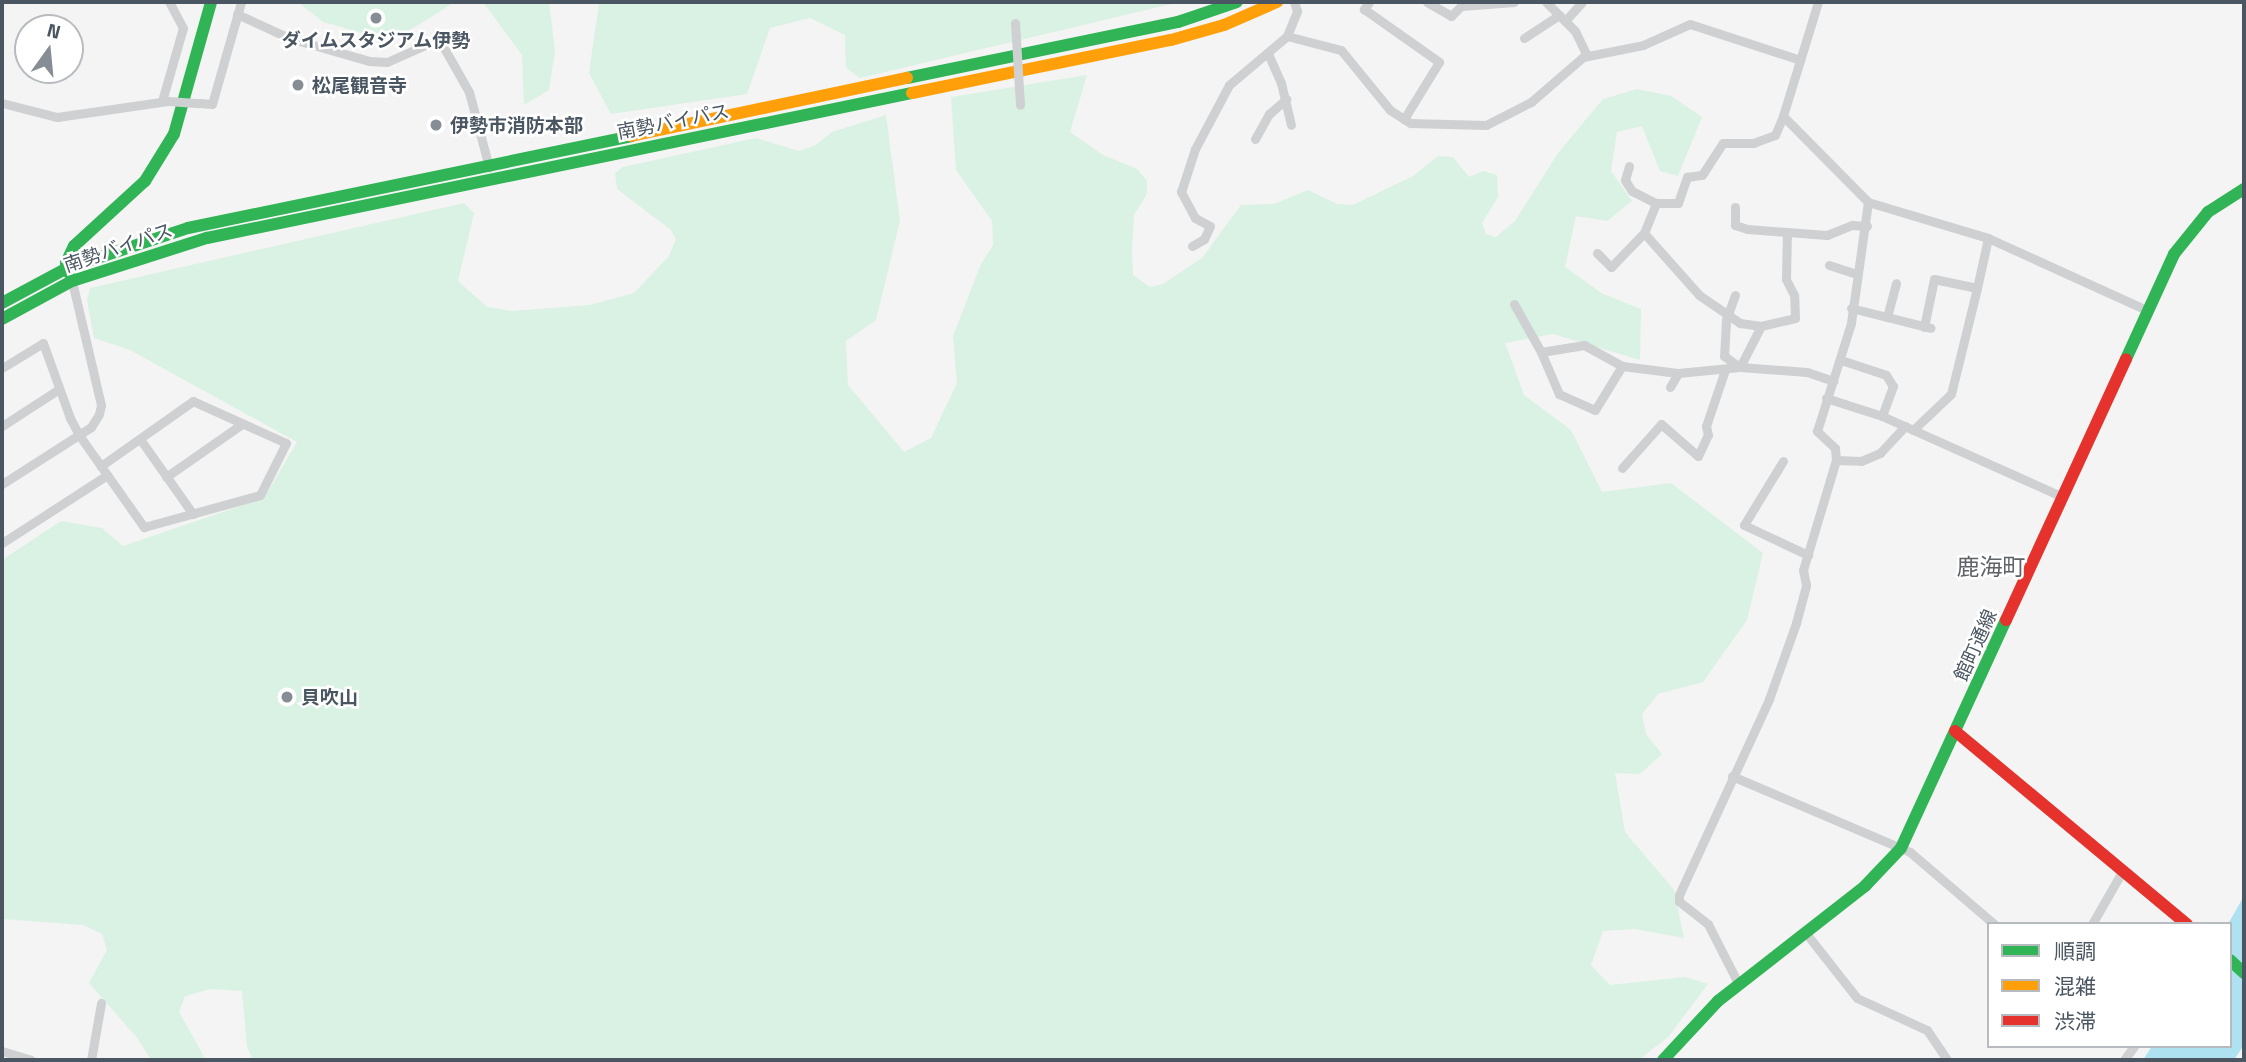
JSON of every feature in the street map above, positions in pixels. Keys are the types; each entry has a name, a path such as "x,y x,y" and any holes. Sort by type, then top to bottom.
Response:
{"main road":[{"path":"72,281 67,268 75,246 145,181 174,134 211,2"},
{"name":"南勢バイパス","path":"2,319 72,281 207,238 490,172 1178,22 1237,2"},
{"name":"南勢バイパス","path":"2,303 67,268 188,228 1171,40 1224,25 1277,2"},
{"name":"館町通線","path":"1664,1060 1738,983 1865,886 1901,848 2147,310 2192,227 2244,189"},
{"path":"1955,731 2185,922"}],"street":[{"path":"165,101 183,28 169,2"},
{"path":"2,103 57,117 165,101 212,104 241,2"},
{"path":"1192,246 1205,239 1210,226 1195,218 1181,192 1195,149 1229,85 1269,56 1287,36 1295,18 1294,2"},
{"path":"1369,2 1364,9 1439,62 1404,119"},
{"path":"1427,2 1451,16 1461,6 1514,2"},
{"path":"1546,2 1562,18 1587,56"},
{"path":"1524,38 1562,18 1582,2"},
{"path":"1629,166 1625,180 1632,191 1656,203 1678,202 1686,177 1702,175 1723,143 1753,143 1775,135 1818,2"},
{"path":"237,15 289,38 369,61 387,62 439,39 469,92 490,172"},
{"path":"1014,23 1020,105"},
{"path":"1287,36 1341,50 1390,110 1404,119 1486,125 1531,102 1587,56 1643,44 1690,24 1800,60"},
{"path":"1269,56 1286,99 1291,125"},
{"path":"1255,139 1269,114 1286,99"},
{"path":"1783,116 1868,202 1988,238 2147,310"},
{"path":"1738,983 1708,923 1679,901 1788,653 1806,585 1808,555 1836,460 1835,448 1817,431 1841,360 1867,226 1868,202"},
{"path":"1597,253 1611,267 1644,233 1656,203"},
{"path":"1735,207 1735,225 1827,235 1852,225 1867,226"},
{"path":"1644,233 1699,295 1740,323 1761,326 1796,318 1794,295 1786,279 1787,232"},
{"path":"1836,460 1861,461 1881,453 1951,394 1988,238"},
{"path":"1829,265 1857,274"},
{"path":"1851,308 1928,328 1934,279 1978,288"},
{"path":"2,484 79,435 95,422 102,405 72,281"},
{"path":"1887,317 1896,283"},
{"path":"1735,295 1728,314 1724,356 1740,367"},
{"path":"1514,304 1541,352 1559,394 1595,410 1622,366"},
{"path":"1740,367 1761,326"},
{"path":"2,368 43,343 79,435 104,470 144,527 260,495 286,443 193,401 140,439 104,470 2,543"},
{"path":"1541,352 1584,345 1622,366 1678,373 1740,367 1807,372 1833,381"},
{"path":"1841,360 1886,375 1893,386 1882,416"},
{"path":"1622,468 1661,424 1698,456 1708,435 1706,426 1725,370"},
{"path":"1670,387 1678,373"},
{"path":"2,426 59,389"},
{"path":"1826,398 1882,416 2061,496"},
{"path":"166,477 242,424"},
{"path":"140,439 193,514"},
{"path":"1783,461 1744,524 1808,555"},
{"path":"1732,776 1901,848 1992,922"},
{"path":"2093,922 2123,870"},
{"path":"1805,932 1857,998 1927,1030 1947,1060"},
{"path":"91,1060 101,1003"},
{"path":"2,1051 31,1060"}],"green space":[{"name":"ダイムスタジアム伊勢","path":"298,2 455,2 410,30 380,38 323,22"},
{"path":"483,2 549,2 555,51 549,90 524,105 522,55"},
{"path":"599,2 1180,2 860,78 846,68 845,35 810,18 770,28 747,94 611,114 589,73"},
{"path":"1087,75 1070,132 1103,155 1137,169 1147,181 1147,194 1134,215 1132,250 1133,275 1150,287 1163,284 1202,258 1241,205 1274,204 1308,190 1337,204 1353,205 1413,176 1438,156 1453,157 1469,177 1483,171 1497,175 1498,197 1482,223 1486,234 1496,237 1515,221 1558,153 1603,99 1637,89 1671,96 1702,117 1678,176 1660,171 1642,126 1617,132 1611,171 1632,201 1607,221 1576,216 1565,267 1603,294 1641,309 1640,360 1553,334 1505,343 1524,395 1571,430 1602,492 1671,483 1763,553 1747,620 1703,682 1658,694 1642,714 1646,734 1662,754 1640,774 1615,773 1625,832 1674,890 1684,938 1635,929 1603,931 1591,965 1610,985 1685,977 1708,984 1669,1036 1639,1060 253,1060 247,1047 242,991 211,989 185,996 179,1012 206,1060 151,1060 138,1039 89,983 107,950 102,934 83,925 2,919 2,560 61,521 102,528 123,546 264,498 297,442 130,350 94,338 87,300 90,288 464,203 474,213 458,281 487,307 512,311 590,305 634,293 669,256 676,239 671,230 617,189 615,173 623,167 756,138 799,151 816,145 832,132 886,115 900,221 876,320 846,341 848,385 904,452 931,438 957,383 953,336 981,264 993,245 992,221 956,170 951,97"}],"water":[{"path":"2244,896 2244,1045 2234,1060 2143,1060 2151,1048 2232,1048 2232,922 2229,922"}],"traffic: fast":[{"path":"69,273 66,263 74,246 145,181 174,134 211,2"},
{"path":"907,78 1178,22 1237,2"},
{"path":"2,319 72,281 207,238 912,93"},
{"path":"2,303 67,268 188,228 631,136"},
{"path":"2126,359 2174,254 2208,212 2244,189"},
{"path":"1663,1060 1718,1001 1865,886 1901,848 2006,620"},
{"path":"2232,962 2244,973"}],"traffic: slow":[{"path":"912,93 1171,40 1224,25 1277,2"},
{"path":"631,136 907,78"}],"traffic: jam":[{"path":"2006,620 2126,359"},
{"path":"1955,731 2185,922"}],"place":[{"name":"ダイムスタジアム伊勢","path":"376,18"},
{"name":"松尾観音寺","path":"298,85"},
{"name":"伊勢市消防本部","path":"436,125"},
{"name":"貝吹山","path":"287,697"}],"district":[{"name":"鹿海町","path":"1991,567"}]}
